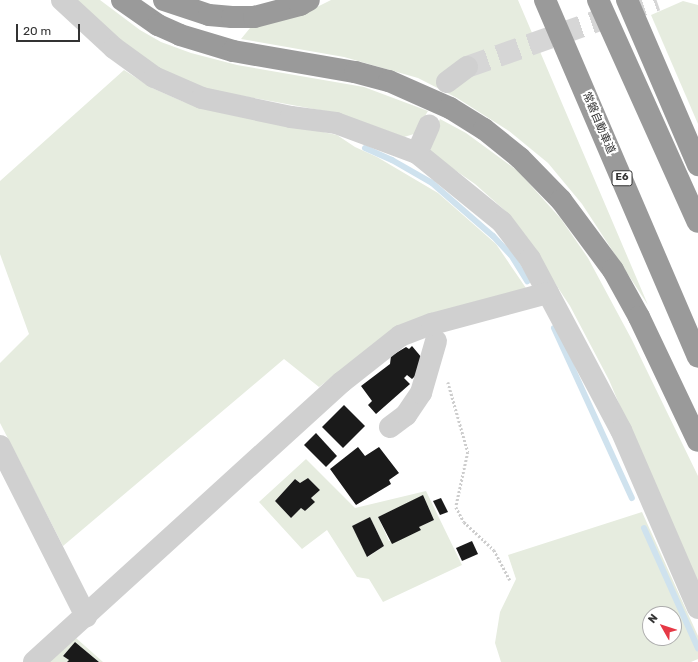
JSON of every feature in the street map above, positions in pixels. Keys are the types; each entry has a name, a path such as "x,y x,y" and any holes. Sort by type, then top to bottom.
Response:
{"highway":[{"path":"122,0 158,25 180,35 233,51 355,72 389,81 450,108 484,129 520,158 556,196 613,270 639,317 698,441"},
{"path":"164,0 202,13 232,18 254,16 300,5 309,0"},
{"name":"常磐自動車道","path":"545,0 698,357"},
{"path":"598,0 698,222"},
{"path":"627,0 698,166"}],"street":[{"path":"62,0 135,64 154,77 202,98 291,117 336,123 417,153 502,222 530,259 621,430 698,608"},
{"path":"447,82 467,67"},
{"path":"417,153 429,126"},
{"path":"34,662 342,382 400,336 432,324 548,293"},
{"path":"390,427 406,415 422,393 436,341"},
{"path":"0,446 86,616"}],"path":[{"path":"447,380 468,452 456,507 464,522 494,550 510,580"}],"shaded area":[{"path":"74,0 100,0 140,30 161,42 191,53 237,65 364,87 428,111 414,134 404,137 341,114 194,87 149,64"},
{"path":"331,0 518,0 648,305 582,204 548,163 509,131 457,98 418,78 344,57 241,39 250,28 301,15"},
{"path":"683,1 698,5 698,124 651,15"},
{"path":"124,70 152,88 184,102 337,135 355,147 377,157 438,193 496,244 528,291 396,328 319,387 284,359 63,546 0,423 0,363 29,334 0,254 0,181"},
{"path":"440,119 466,133 518,171 561,219 588,258 632,340 698,476 698,590 609,380 570,306 510,215 475,184 432,154 428,142"},
{"path":"306,459 355,508 426,491 462,565 383,602 369,579 357,577 327,530 302,549 259,502","holes":["308,478 320,490 311,498 314,502 305,511 301,508 291,518 275,501 295,479 300,483","423,496 434,520 389,541 378,517","370,517 384,546 368,557 352,526"]},
{"path":"642,512 698,636 698,659 691,662 501,662 495,643 500,612 516,579 508,555"},
{"path":"76,638 103,662 99,662 75,642 63,656 69,660 67,662 47,662"}],"building":[{"path":"412,346 422,358 418,373 412,379 407,375 404,378 410,384 376,414 368,405 372,401 361,386 390,364 391,356 406,347 409,349"},
{"path":"344,405 365,426 343,448 322,427"},
{"path":"316,433 337,456 326,467 304,445"},
{"path":"358,447 365,456 379,447 399,473 389,480 391,484 356,505 330,469"},
{"path":"308,478 320,490 311,498 315,502 305,511 301,508 291,518 275,501 295,479 300,483"},
{"path":"423,495 434,520 419,527 421,530 392,544 378,517"},
{"path":"441,498 448,512 440,515 433,501"},
{"path":"370,517 384,546 367,557 352,526"},
{"path":"472,541 478,554 462,561 456,548"},
{"path":"75,642 99,662 67,662 69,660 63,656"}],"waterway":[{"path":"365,148 392,160 432,183 493,236 511,255 527,281"},
{"path":"554,328 632,498"},
{"path":"644,528 698,648"}],"tunnel":[{"path":"467,67 656,0"}]}
